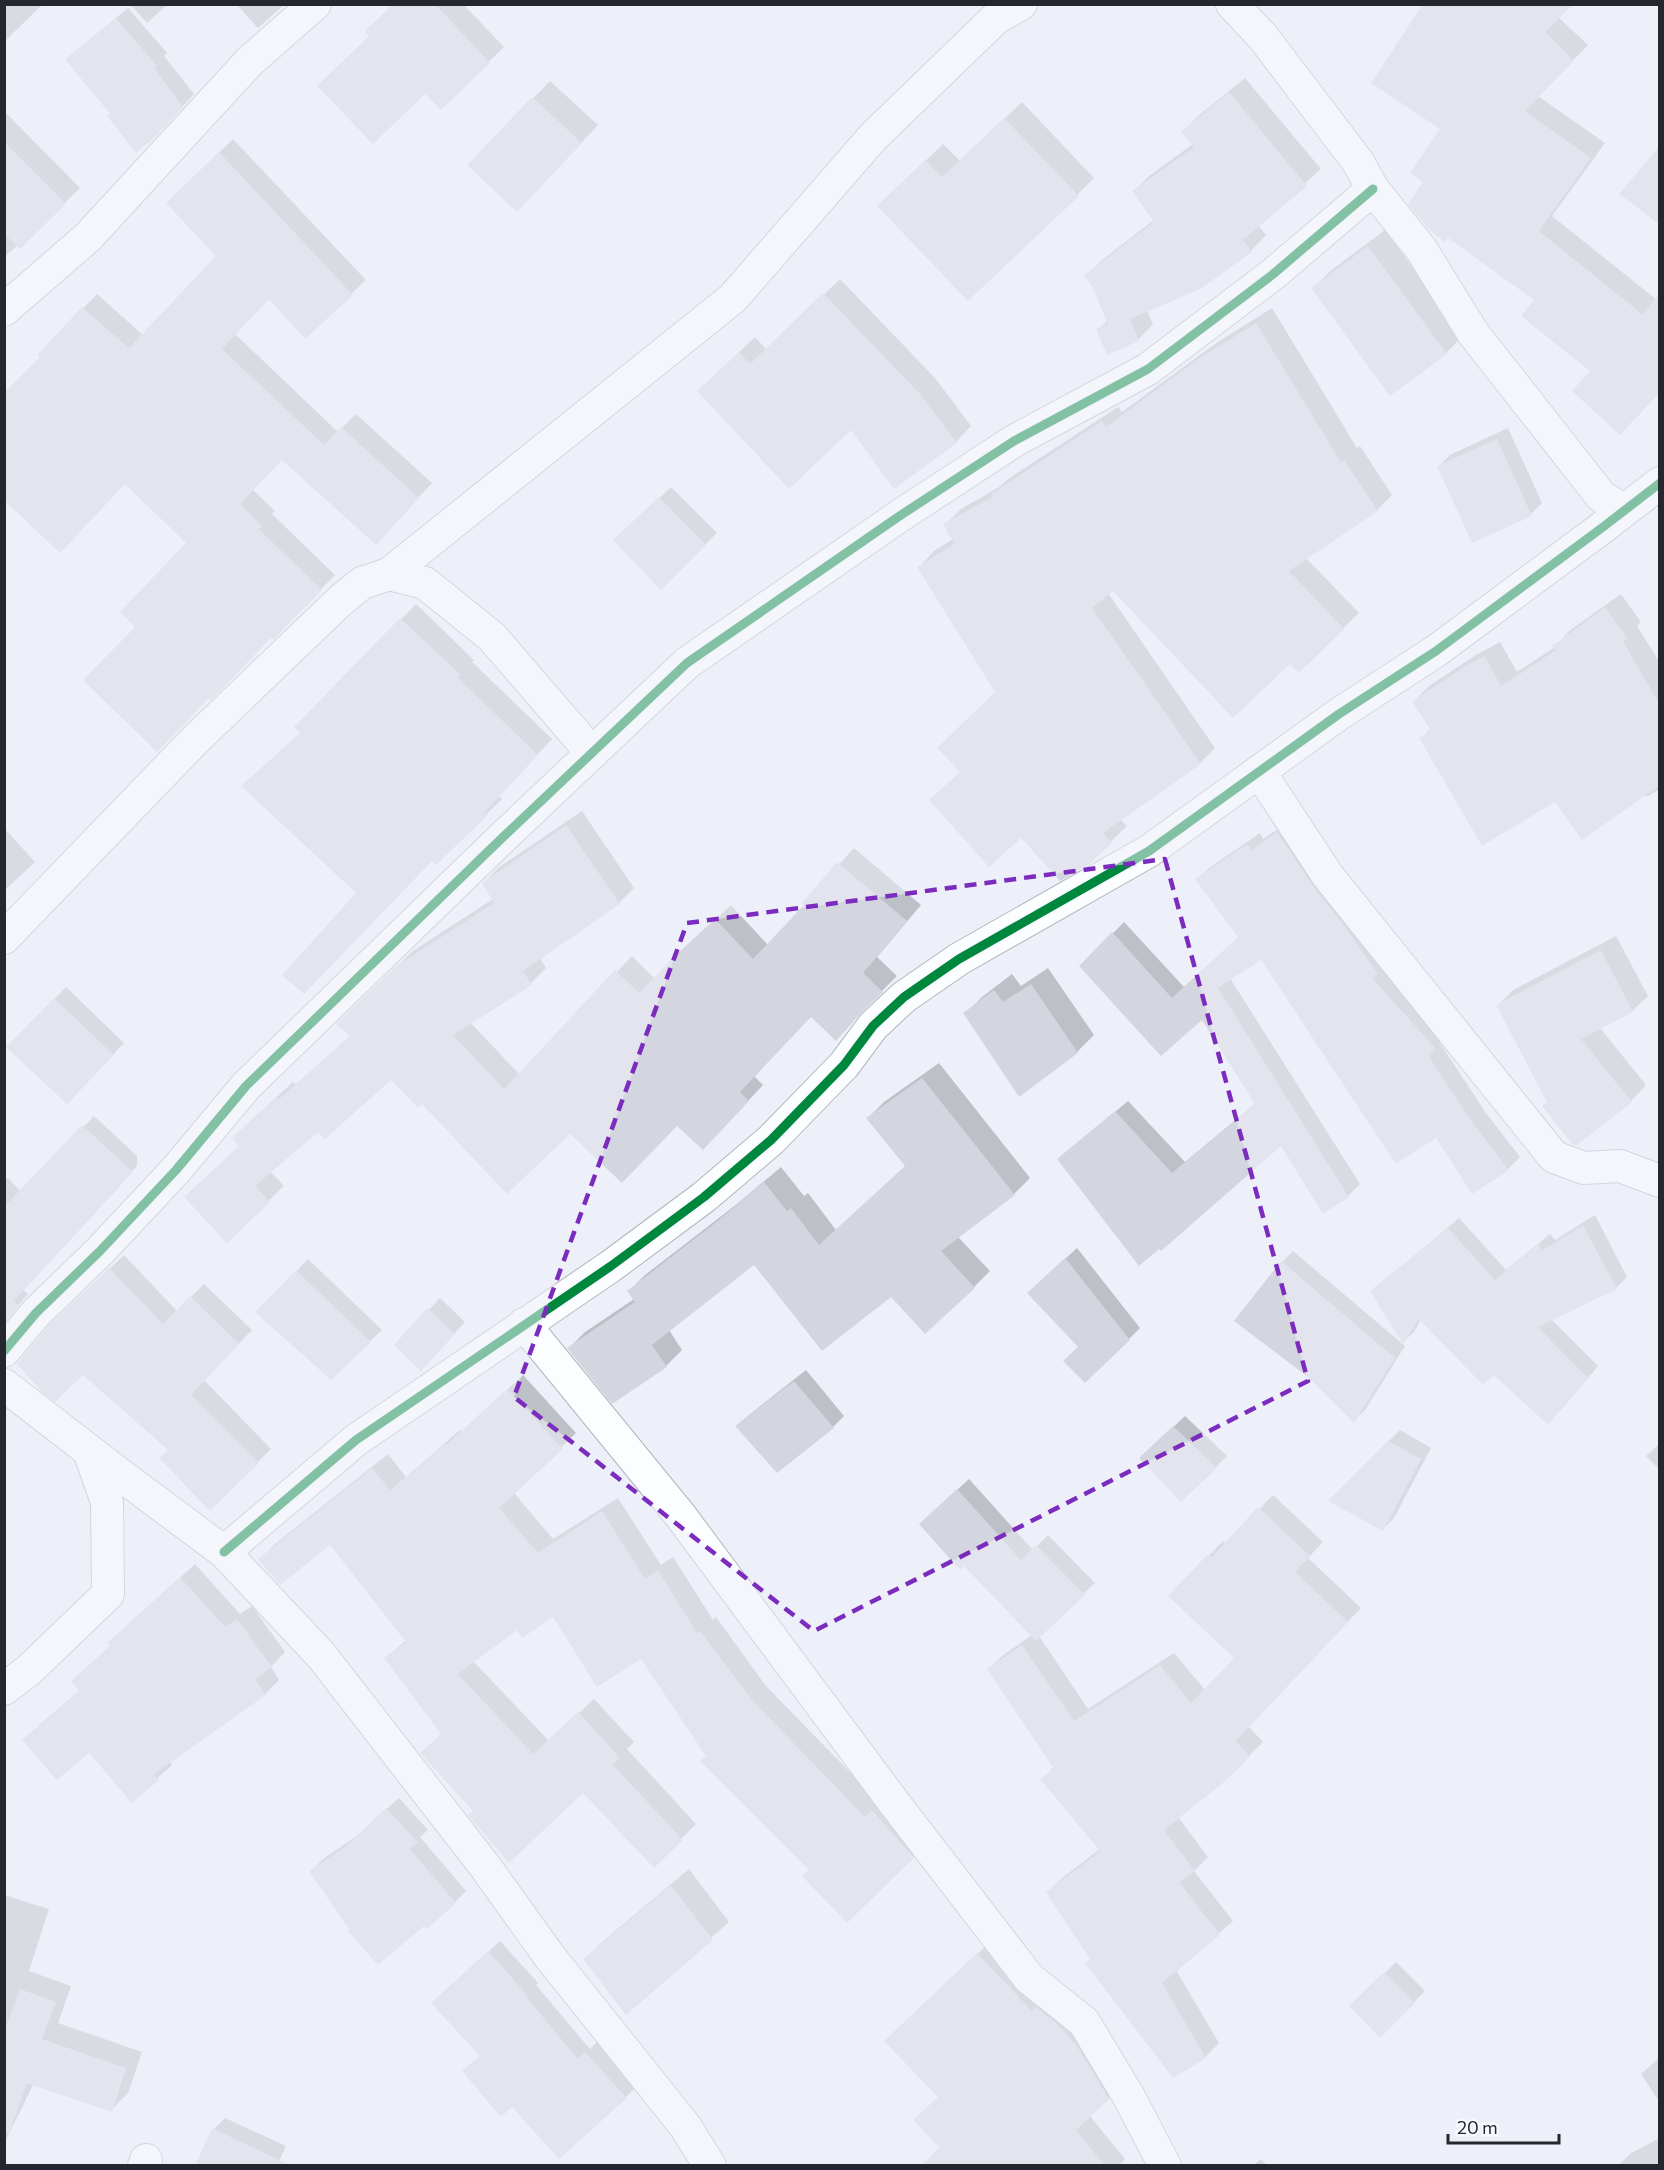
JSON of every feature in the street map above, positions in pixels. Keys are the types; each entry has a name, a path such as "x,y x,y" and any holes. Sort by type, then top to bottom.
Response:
{"street":[{"path":"4,310 88,237 250,61 315,4"},
{"path":"4,938 195,740 340,602 362,583 389,574 733,298 873,136 996,18 1021,4"},
{"path":"1232,4 1270,46 1358,162 1373,189 1421,249 1473,333 1609,511"},
{"path":"4,1351 36,1313 100,1251 176,1170 246,1086 687,663 898,517 1014,441 1148,369 1272,275 1373,189"},
{"path":"224,1552 356,1440 621,1260 704,1197 771,1140 844,1065 873,1026 904,997 959,959 1149,851 1339,714 1436,651 1609,511 1659,483"},
{"path":"389,574 425,583 492,637 592,753"},
{"path":"1259,771 1328,876 1554,1157 1584,1168 1620,1166 1659,1181"},
{"path":"524,1324 680,1515 895,1804 1029,1978 1084,2022 1129,2097 1165,2166"},
{"path":"4,1385 224,1552 321,1655 484,1865 550,1957 685,2126 710,2166"},
{"path":"4,1689 29,1670 108,1594 107,1502 89,1450"}],"highlighted area":[{"path":"1165,859 1308,1381 814,1631 514,1397 687,923"}],"building":[{"path":"393,4 435,4 490,63 441,110 425,94 373,144 317,86 369,36 365,31"},
{"path":"1423,4 1574,4 1545,32 1574,61 1525,111 1591,158 1539,231 1642,314 1659,295 1659,392 1620,435 1572,391 1590,371 1521,316 1534,300 1448,238 1445,242 1430,231 1408,204 1423,182 1410,173 1440,129 1371,83"},
{"path":"116,18 157,66 154,68 183,107 152,140 136,153 107,116 110,114 65,59"},
{"path":"1229,92 1307,186 1243,240 1252,252 1202,288 1130,319 1139,341 1107,355 1096,329 1108,324 1092,286 1084,275 1154,222 1132,191 1194,147 1181,132"},
{"path":"532,97 582,143 517,212 467,165"},
{"path":"1004,118 1079,196 968,301 877,206 925,160 942,177"},
{"path":"4,142 66,204 20,249 4,234"},
{"path":"1659,147 1659,224 1619,194"},
{"path":"219,152 353,295 305,339 269,299 222,349 324,445 341,427 419,498 376,545 282,460 240,504 262,526 259,529 322,590 273,640 271,638 211,700 209,698 157,752 83,680 135,627 120,612 186,543 125,484 60,553 4,500 4,393 40,357 38,354 82,307 129,348 216,256 166,203"},
{"path":"1368,246 1447,354 1390,396 1311,288"},
{"path":"823,293 920,394 957,443 894,489 851,430 789,489 697,391 739,352 750,364"},
{"path":"1256,323 1341,462 1344,460 1378,511 1289,571 1344,629 1299,673 1290,664 1233,718 1113,591 1092,608 1201,764 1103,833 1112,843 1088,865 1060,881 1021,838 989,867 929,800 960,772 937,748 995,692 917,567 954,544 943,524 992,497 991,494 1102,421 1106,427 1198,359"},
{"path":"1497,439 1532,516 1472,543 1437,466"},
{"path":"659,497 706,545 661,590 613,540"},
{"path":"1605,607 1627,638 1623,641 1659,703 1659,786 1582,840 1555,802 1482,846 1419,738 1431,731 1412,701 1459,669 1485,656 1501,686 1556,650 1552,646"},
{"path":"400,618 461,675 458,678 538,755 485,812 488,815 436,865 432,861 304,994 282,975 356,893 241,786 300,733 294,727"},
{"path":"566,825 620,904 523,971 532,985 453,1035 504,1089 615,970 639,993 715,919 753,959 804,905 802,903 837,862 907,921 863,973 883,992 836,1041 811,1017 740,1092 749,1101 703,1150 677,1126 622,1183 570,1134 507,1194 422,1104 418,1108 391,1080 325,1139 318,1132 255,1186 270,1202 227,1243 184,1197 239,1146 232,1138 277,1096 279,1099 350,1036 336,1024 396,966 494,903 482,883"},
{"path":"1277,832 1313,886 1378,974 1372,978 1436,1049 1428,1055 1474,1125 1509,1170 1472,1194 1436,1138 1396,1164 1261,960 1218,988 1349,1197 1323,1214 1281,1146 1161,1251 1159,1249 1139,1266 1057,1159 1115,1111 1172,1173 1255,1104 1202,1020 1161,1056 1079,966 1112,932 1172,998 1238,937 1195,879 1247,844 1251,850"},
{"path":"1601,950 1633,1012 1581,1039 1632,1102 1576,1146 1542,1106 1547,1102 1496,1005"},
{"path":"1031,984 1078,1053 1019,1097 963,1013 994,990 1003,1002"},
{"path":"54,998 114,1055 67,1104 6,1047"},
{"path":"922,1078 1015,1195 941,1251 975,1288 925,1334 891,1297 822,1351 754,1265 652,1345 667,1367 612,1404 567,1348 635,1302 627,1291 764,1182 787,1211 791,1208 819,1245 905,1166 866,1118"},
{"path":"82,1125 133,1172 14,1301 19,1306 4,1322 4,1207"},
{"path":"1583,1225 1617,1289 1538,1327 1588,1378 1548,1425 1494,1375 1483,1385 1419,1319 1403,1344 1370,1291 1448,1228 1495,1280 1538,1244 1543,1250"},
{"path":"1065,1258 1130,1340 1085,1383 1063,1361 1078,1347 1027,1293"},
{"path":"1281,1261 1395,1358 1354,1423 1308,1377 1234,1321"},
{"path":"109,1268 163,1324 190,1296 239,1344 191,1395 259,1463 210,1511 159,1458 168,1450 83,1375 55,1402 42,1392 17,1364 49,1325"},
{"path":"296,1270 371,1342 331,1380 255,1312"},
{"path":"427,1308 455,1334 421,1371 394,1345"},
{"path":"794,1381 834,1428 777,1473 735,1426"},
{"path":"507,1389 563,1449 499,1508 538,1553 602,1511 645,1579 658,1570 697,1633 700,1631 752,1700 865,1817 872,1810 914,1858 847,1923 802,1876 809,1870 700,1761 706,1756 641,1659 597,1687 553,1617 522,1638 517,1630 458,1674 533,1754 578,1712 620,1758 613,1765 683,1840 654,1868 583,1793 509,1863 468,1815 473,1811 420,1753 441,1734 384,1658 406,1642 330,1545 280,1585 258,1559 372,1468 390,1490 446,1445"},
{"path":"1173,1426 1217,1468 1181,1502 1139,1458"},
{"path":"1388,1441 1421,1459 1383,1531 1328,1501"},
{"path":"957,1489 1021,1560 1036,1545 1085,1595 1036,1641 964,1566 960,1570 919,1524"},
{"path":"1258,1507 1310,1556 1295,1572 1348,1622 1236,1741 1250,1757 1224,1782 1164,1830 1195,1871 1179,1882 1220,1935 1162,1983 1206,2058 1173,2078 1085,1963 1090,1959 1046,1892 1100,1851 1040,1779 1054,1769 987,1669 1022,1645 1074,1721 1160,1665 1191,1703 1234,1658 1168,1596 1208,1554 1212,1557"},
{"path":"180,1577 225,1627 237,1619 272,1667 255,1679 266,1695 154,1774 159,1780 132,1803 89,1753 57,1780 22,1740 79,1691 71,1681 110,1646 107,1643"},
{"path":"386,1808 418,1842 410,1849 456,1903 427,1929 424,1926 378,1965 347,1930 349,1929 309,1871 346,1846"},
{"path":"671,1885 713,1940 626,2015 583,1959"},
{"path":"488,1951 528,1996 526,1997 578,2059 585,2052 627,2098 559,2159 512,2107 501,2117 462,2071 480,2056 431,2003"},
{"path":"977,1953 1032,2011 1036,2007 1054,2021 1077,2046 1109,2099 1076,2130 1105,2166 921,2166 939,2147 913,2120 938,2097 884,2041"},
{"path":"1384,1972 1415,2003 1380,2038 1349,2006"},
{"path":"20,1989 56,2002 42,2039 126,2068 112,2112 27,2083 9,2134 4,2133 4,2032"},
{"path":"212,2128 292,2166 195,2166"}],"cycle path":[{"path":"4,1351 36,1313 100,1251 176,1170 246,1086 687,663 898,517 1014,441 1148,369 1272,275 1373,189"},
{"path":"224,1552 356,1440 611,1266 704,1197 771,1140 844,1065 873,1026 904,997 959,959 1149,851 1339,714 1436,651 1660,483"}]}
